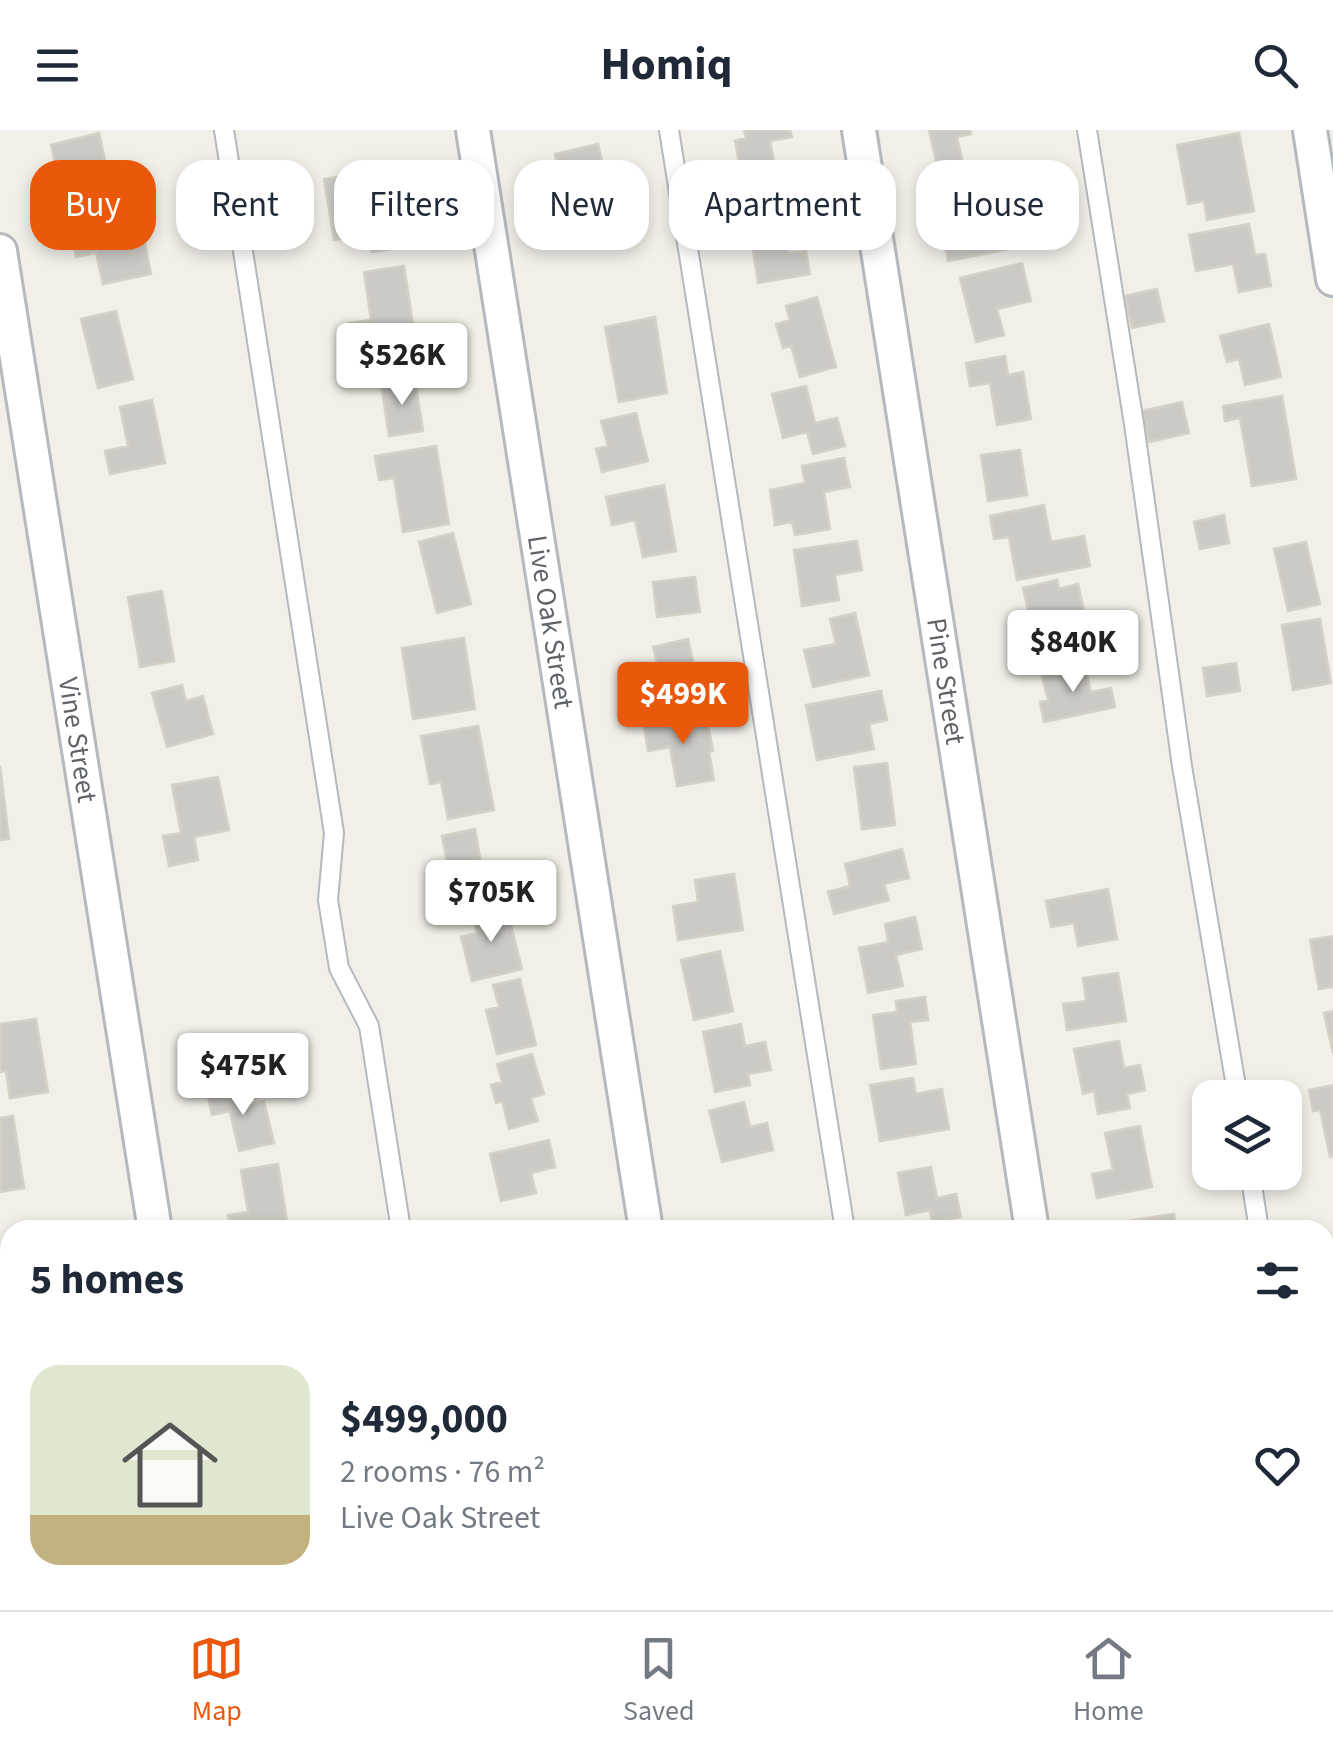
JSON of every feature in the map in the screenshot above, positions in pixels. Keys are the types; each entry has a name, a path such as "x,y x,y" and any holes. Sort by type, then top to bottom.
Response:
{"street":[{"name":"Live Oak Street","path":"472,130 644,1220"},
{"name":"Pine Street","path":"860,130 1030,1220"},
{"path":"1310,130 1333,279"},
{"name":"Vine Street","path":"0,251 153,1220"}],"lane":[{"path":"224,130 334,832 328,900 338,968 368,1026 399,1220"},
{"path":"669,130 844,1220"},
{"path":"1087,130 1134,424 1182,766 1235,1080"},
{"path":"1253,1190 1257,1220"}],"building":[{"path":"744,130 790,130 792,137 770,141 774,160 739,160 735,141 746,138"},
{"path":"929,130 970,130 971,134 957,137 962,160 936,160"},
{"path":"99,133 105,160 55,160 51,145"},
{"path":"1239,133 1254,211 1207,220 1204,201 1188,204 1177,145"},
{"path":"598,144 602,160 556,160 555,154"},
{"path":"334,177 334,240 324,179"},
{"path":"1249,224 1255,255 1265,254 1271,286 1239,292 1233,264 1196,271 1189,235"},
{"path":"74,250 146,250 151,274 103,284 96,253 76,257"},
{"path":"753,250 806,251 810,274 758,283"},
{"path":"946,250 1004,250 948,261"},
{"path":"1022,263 1031,301 997,309 1004,335 976,342 960,278"},
{"path":"404,266 415,337 352,346 349,323 371,320 364,272"},
{"path":"1157,289 1164,321 1132,328 1125,296"},
{"path":"817,297 836,367 800,377 791,346 783,348 776,324 790,320 786,306"},
{"path":"116,311 133,379 98,388 81,319"},
{"path":"655,317 667,393 619,402 605,327"},
{"path":"1269,324 1281,377 1245,385 1239,359 1227,362 1220,336"},
{"path":"1005,356 1008,375 1023,372 1031,419 997,425 990,383 970,386 966,363"},
{"path":"415,379 423,431 389,436 381,384"},
{"path":"806,386 815,423 837,418 845,446 813,454 807,432 783,438 772,394"},
{"path":"1282,396 1296,479 1252,486 1240,418 1225,421 1223,406"},
{"path":"152,400 165,463 110,474 105,451 128,446 120,407"},
{"path":"1182,402 1189,433 1149,442 1142,411"},
{"path":"636,413 648,461 602,472 596,449 608,446 601,421"},
{"path":"436,446 449,524 403,532 394,478 379,480 375,456"},
{"path":"1020,450 1027,495 988,501 981,455"},
{"path":"844,458 850,487 824,492 830,529 795,535 792,522 775,525 770,490 805,483 802,466"},
{"path":"664,485 676,551 643,557 635,520 612,525 606,497"},
{"path":"1044,505 1051,542 1084,536 1090,566 1017,580 1009,537 994,539 990,516"},
{"path":"1224,515 1229,543 1200,549 1194,522"},
{"path":"453,533 471,604 437,613 419,542"},
{"path":"857,541 862,570 835,575 839,600 802,606 794,550"},
{"path":"1306,542 1320,604 1288,611 1274,549"},
{"path":"695,577 700,612 657,617 653,582"},
{"path":"1057,580 1059,589 1078,584 1088,630 1040,642 1036,623 1031,624 1023,588"},
{"path":"162,591 174,661 140,667 128,597"},
{"path":"855,613 869,675 813,687 804,650 836,644 830,619"},
{"path":"1320,619 1331,683 1293,690 1282,625"},
{"path":"464,638 475,709 413,719 402,648"},
{"path":"688,639 698,684 664,692 653,647"},
{"path":"1236,663 1240,691 1207,696 1203,668"},
{"path":"1085,666 1091,692 1111,688 1115,707 1044,722 1040,702 1048,700 1042,676"},
{"path":"182,685 186,701 203,696 213,734 167,747 152,693"},
{"path":"881,691 887,720 869,724 874,749 817,760 806,705"},
{"path":"682,714 684,724 707,719 714,780 677,786 670,747 648,751 643,721"},
{"path":"478,726 494,810 448,819 441,782 430,784 421,736"},
{"path":"887,763 895,825 862,829 854,767"},
{"path":"0,766 9,839 0,840"},
{"path":"218,777 229,830 194,837 198,860 169,866 163,836 181,833 172,785"},
{"path":"475,829 482,869 503,865 508,887 469,895 466,879 451,882 442,836"},
{"path":"902,849 909,878 884,884 889,900 834,914 828,892 850,886 845,864"},
{"path":"734,874 743,930 678,940 673,906 698,902 695,880"},
{"path":"1108,889 1117,939 1078,946 1074,923 1051,927 1046,901"},
{"path":"506,905 522,969 472,981 461,937 477,933 472,913"},
{"path":"915,917 922,949 896,955 903,986 868,993 859,948 888,942 885,924"},
{"path":"1333,936 1333,987 1319,989 1310,940"},
{"path":"720,951 733,1011 694,1020 681,960"},
{"path":"1118,973 1126,1021 1067,1030 1063,1004 1086,1001 1083,978"},
{"path":"520,979 536,1045 497,1054 486,1010 499,1007 493,985"},
{"path":"925,997 928,1020 910,1022 916,1064 881,1069 873,1015 897,1012 896,1001"},
{"path":"1333,1011 1333,1053 1324,1013"},
{"path":"36,1019 48,1092 10,1098 6,1071 0,1072 0,1024"},
{"path":"741,1024 745,1046 765,1042 771,1070 748,1074 750,1085 715,1092 703,1032"},
{"path":"1119,1041 1124,1068 1140,1065 1145,1090 1127,1094 1130,1108 1098,1114 1094,1091 1083,1094 1074,1049"},
{"path":"532,1054 544,1094 531,1098 538,1121 509,1129 502,1101 496,1103 491,1085 502,1082 497,1064"},
{"path":"913,1078 916,1094 942,1089 949,1129 880,1141 870,1085"},
{"path":"1333,1085 1330,1157 1320,1110 1313,1111 1309,1090"},
{"path":"236,1086 241,1106 264,1101 274,1143 239,1151 230,1111 212,1115 207,1092"},
{"path":"744,1102 750,1127 767,1123 773,1150 722,1162 709,1111"},
{"path":"13,1116 24,1188 0,1192 0,1118"},
{"path":"1140,1126 1152,1187 1097,1198 1092,1174 1113,1170 1105,1133"},
{"path":"549,1140 555,1167 531,1173 536,1193 501,1201 490,1154"},
{"path":"278,1164 287,1220 229,1220 228,1215 248,1212 241,1170"},
{"path":"931,1167 937,1198 956,1194 961,1217 932,1220 930,1210 906,1215 898,1173"},
{"path":"1174,1214 1175,1220 1134,1220"}]}
